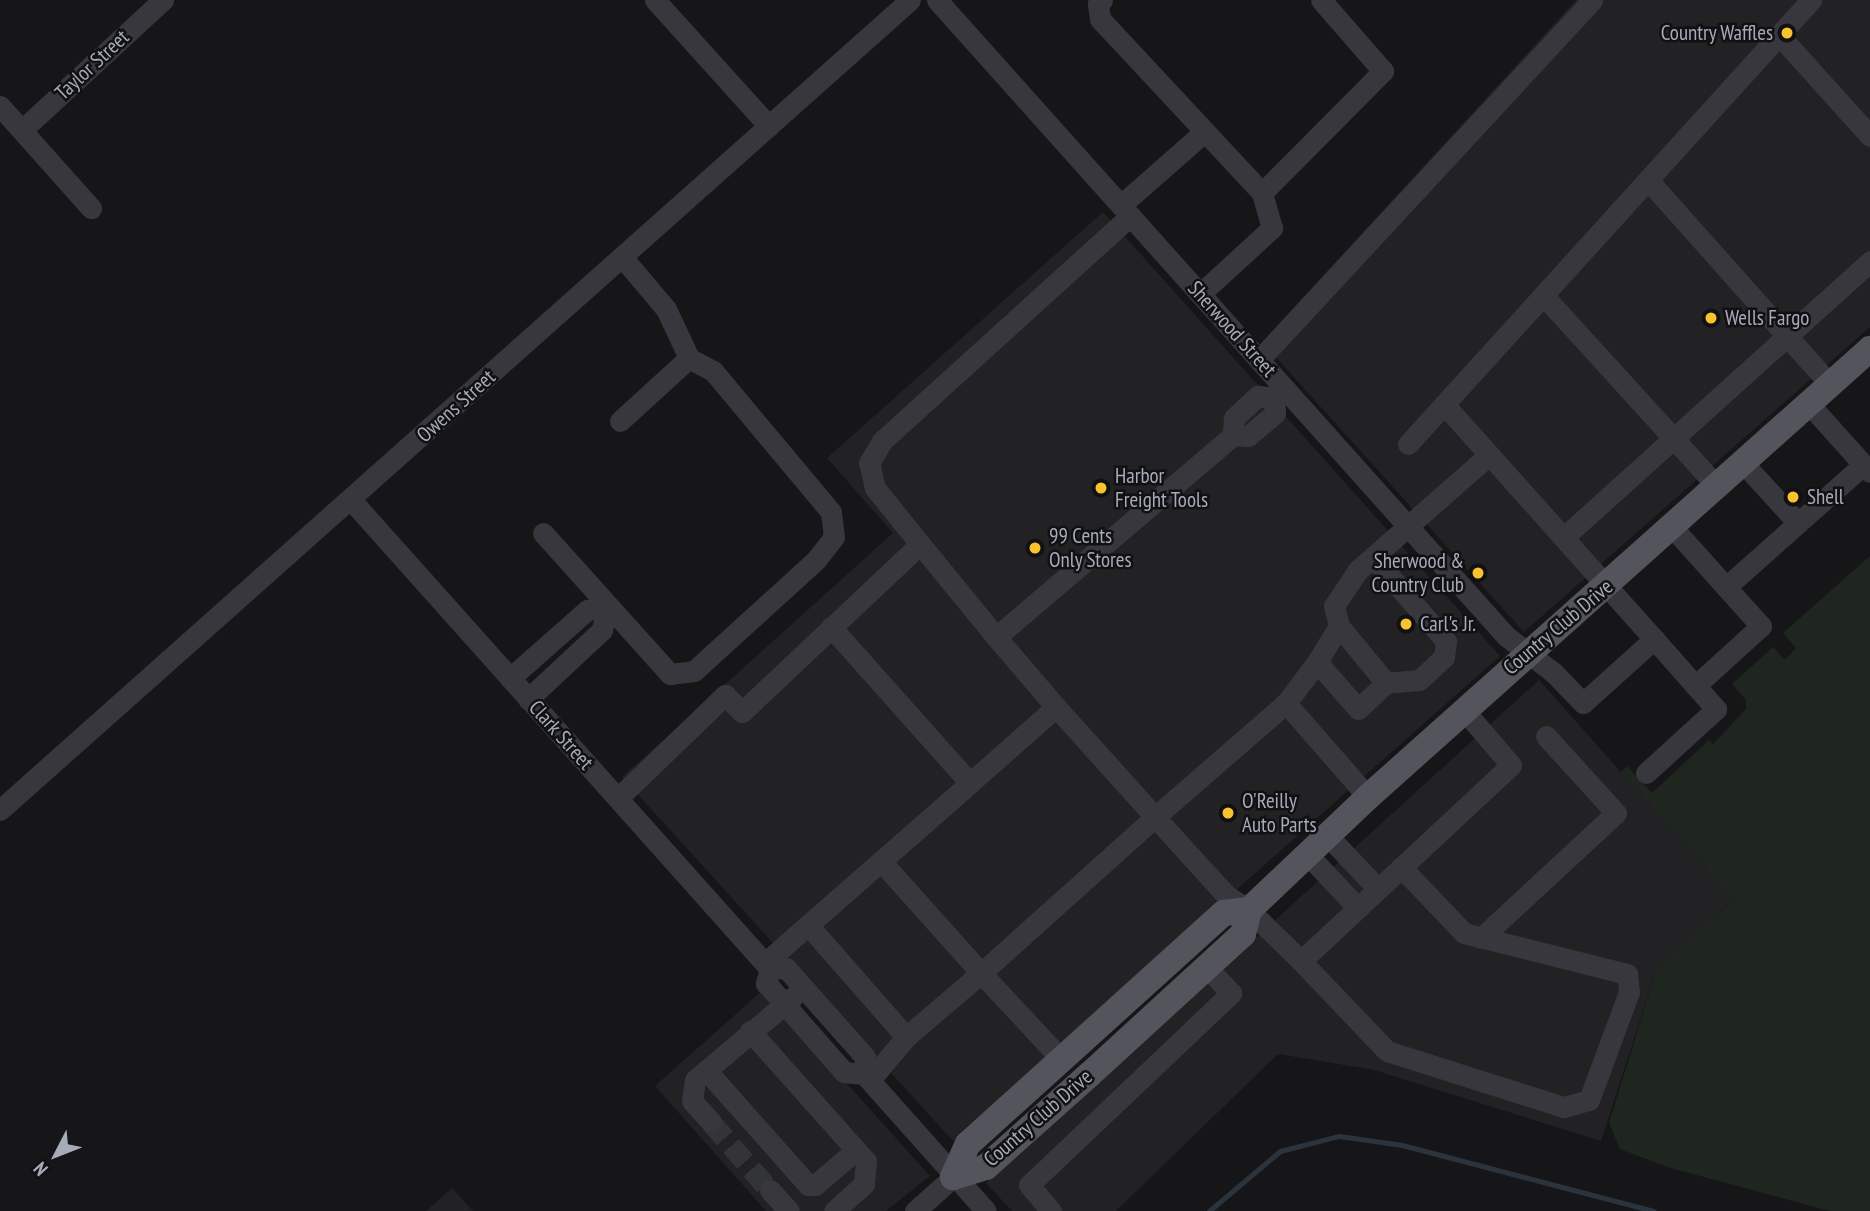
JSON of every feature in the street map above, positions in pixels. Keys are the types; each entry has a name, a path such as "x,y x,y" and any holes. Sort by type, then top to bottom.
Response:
{"main road":[{"name":"Country Club Drive","path":"953,1177 986,1167 1129,1038 1243,934 1249,910 1327,835 1463,709 1530,655 1674,528 1870,349"},
{"name":"Country Club Drive","path":"953,1177 968,1144 1224,913 1249,910"}],"street":[{"name":"Taylor Street","path":"22,130 163,0"},
{"path":"655,0 769,126"},
{"name":"Owens Street","path":"0,810 352,500 911,0"},
{"name":"Sherwood Street","path":"937,0 1259,360 1279,393 1408,527 1506,636 1583,703 1654,639"},
{"path":"1101,0 1098,4 1101,19 1262,194 1272,228 1200,294"},
{"path":"1262,194 1383,71 1321,0"},
{"path":"1259,360 1592,0"},
{"path":"1408,444 1811,0"},
{"path":"1779,35 1870,136"},
{"path":"0,106 91,208"},
{"path":"1204,132 882,441 869,463 875,488 996,636 1155,817 1226,895 1249,910 1387,1051 1564,1107 1589,1100 1629,992 1627,974 1464,933 1401,867"},
{"path":"1648,180 1830,384"},
{"path":"543,533 670,674 694,671 816,560 834,537 831,512 713,370 689,358 666,309 622,257"},
{"path":"1564,537 1870,261"},
{"path":"1543,295 1718,487"},
{"path":"620,421 689,358"},
{"path":"996,636 1233,435 1248,436 1275,413 1279,393"},
{"path":"1444,404 1716,709 1646,773"},
{"path":"1726,587 1798,523 1867,468 1809,404"},
{"path":"1386,683 1339,626 1334,606 1358,570 1489,454"},
{"path":"1744,464 1798,523"},
{"name":"Clark Street","path":"352,500 768,966 786,968 855,1045 865,1057 867,1077 986,1211"},
{"path":"1674,528 1761,626 1695,685"},
{"path":"618,798 725,695 742,712 920,544"},
{"path":"1317,662 1358,709 1386,683 1419,680 1444,657 1446,641 1373,557"},
{"path":"510,678 587,610 607,606"},
{"path":"528,699 602,630 607,606"},
{"path":"867,1077 906,1037 1286,704 1339,626"},
{"path":"831,627 970,783"},
{"path":"1286,704 1368,797"},
{"path":"768,966 808,925 1056,706"},
{"path":"1301,961 1511,765 1463,709"},
{"path":"1481,938 1616,813 1546,736"},
{"path":"1327,835 1378,889"},
{"path":"1307,854 1358,908"},
{"path":"881,861 1062,1060"},
{"path":"808,925 906,1037"},
{"name":"Clark Street","path":"768,966 766,983 844,1072 867,1077"},
{"path":"1051,1211 1030,1185 1231,993 1207,967"},
{"path":"711,1122 692,1101 691,1088 706,1070 783,1002 793,997 838,1044 855,1045"},
{"path":"750,1031 856,1150 868,1172 864,1184 834,1211"},
{"path":"1129,1038 1153,1065"},
{"path":"706,1070 808,1185 815,1185 856,1150"},
{"path":"915,1211 953,1177"},
{"path":"770,1190 789,1211"}],"shaded area":[{"path":"1576,0 1870,0 1870,327 1524,632 1262,342"},
{"path":"1103,212 1500,656 953,1141 622,777 893,533 827,458"},
{"path":"1870,556 1870,1211 1830,1211 1667,1167 1620,1149 1609,1123 1656,971 1734,899 1621,772 1627,766 1652,793 1709,740 1713,744 1746,709 1746,700 1732,684 1773,647 1785,660 1796,648 1783,633"},
{"path":"1539,680 1734,899 1656,971 1601,1141 1374,1070 1278,1054 1116,1211 1012,1211 986,1183"},
{"path":"763,990 930,1176 886,1211 766,1211 655,1086"},
{"path":"452,1188 473,1211 426,1211"}],"waterway":[{"path":"1209,1211 1280,1151 1339,1136 1402,1145 1653,1211"}],"tunnel":[{"path":"711,1122 770,1190"}],"place":[{"name":"Country Waffles","path":"1787,33"},
{"name":"Wells Fargo","path":"1711,318"},
{"name":"Harbor Freight Tools","path":"1101,488"},
{"name":"Shell","path":"1793,497"},
{"name":"99 Cents Only Stores","path":"1035,548"},
{"name":"Sherwood & Country Club","path":"1478,573"},
{"name":"Carl's Jr.","path":"1406,624"},
{"name":"O'Reilly Auto Parts","path":"1228,813"}]}
